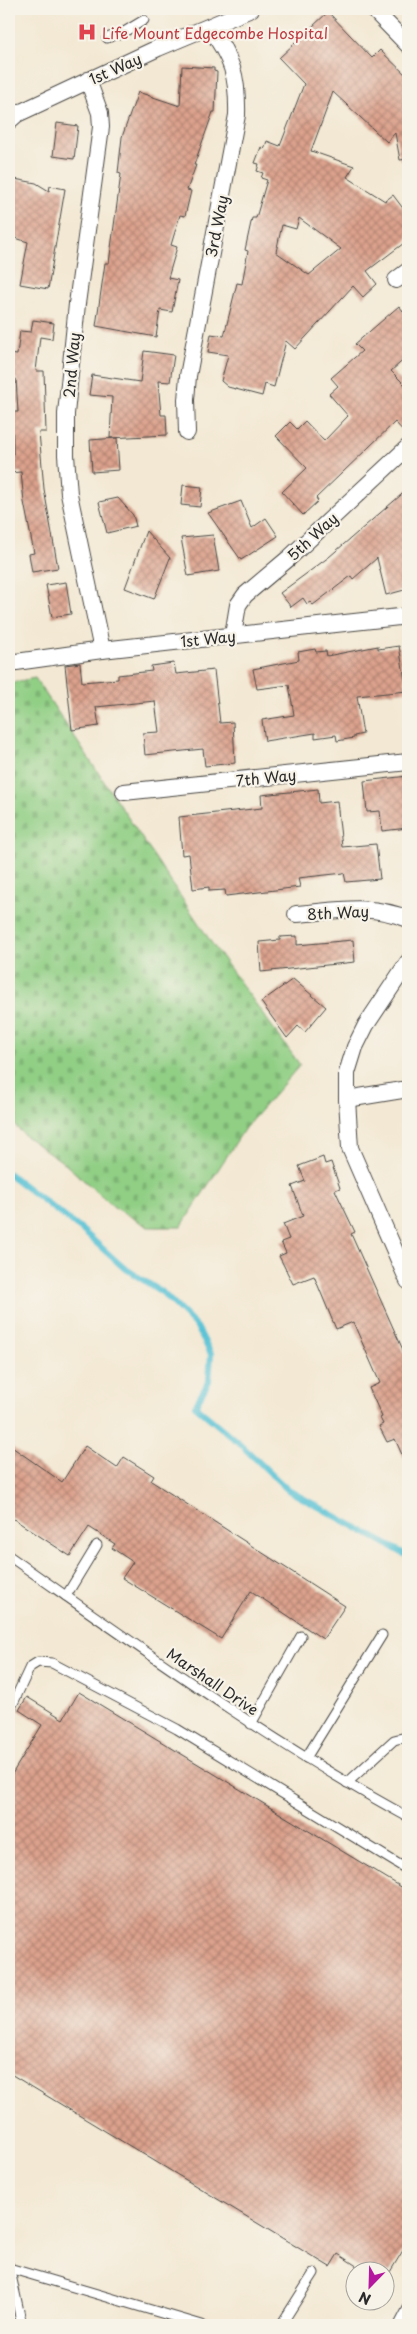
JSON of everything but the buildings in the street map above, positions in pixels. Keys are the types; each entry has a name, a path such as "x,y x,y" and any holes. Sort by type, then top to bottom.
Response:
{"street":[{"name":"1st Way","path":"9,121 17,114 88,80 251,9"},
{"path":"373,9 408,45"},
{"name":"3rd Way","path":"187,432 186,400 188,376 237,115 238,94 235,70 226,51 209,27"},
{"name":"2nd Way","path":"88,80 100,113 101,127 70,368 66,455 69,494 102,650"},
{"name":"5th Way","path":"233,635 238,605 245,595 289,558 408,446"},
{"name":"1st Way","path":"9,663 102,650 408,616"},
{"name":"7th Way","path":"124,792 408,762"},
{"name":"8th Way","path":"296,914 368,909 388,911 408,919"},
{"path":"408,962 366,1025 355,1047 347,1073 350,1148 408,1281"},
{"path":"347,1099 408,1089"}],"lane":[{"path":"107,38 124,32 144,20"},
{"path":"66,1596 97,1546"},
{"name":"Marshall Drive","path":"9,1556 252,1724 347,1783 408,1817"},
{"path":"306,1758 382,1635"},
{"path":"252,1724 301,1636"},
{"path":"9,1712 30,1667 38,1662 52,1662 177,1729 408,1870"},
{"path":"347,1783 394,1740 402,1738 408,1740"},
{"path":"22,2325 9,2267 202,2325"},
{"path":"281,2325 314,2273"},
{"path":"399,2325 408,2308"}],"green space":[{"path":"35,678 213,945 300,1065 245,1128 181,1227 148,1227 114,1207 64,1163 24,1135 9,1119 9,683"}],"waterway":[{"path":"9,1174 82,1230 123,1267 163,1293 197,1327 211,1354 209,1381 195,1406 238,1442 288,1490 408,1556"}],"place":[{"name":"Life Mount Edgecombe Hospital","path":"87,32"}]}
